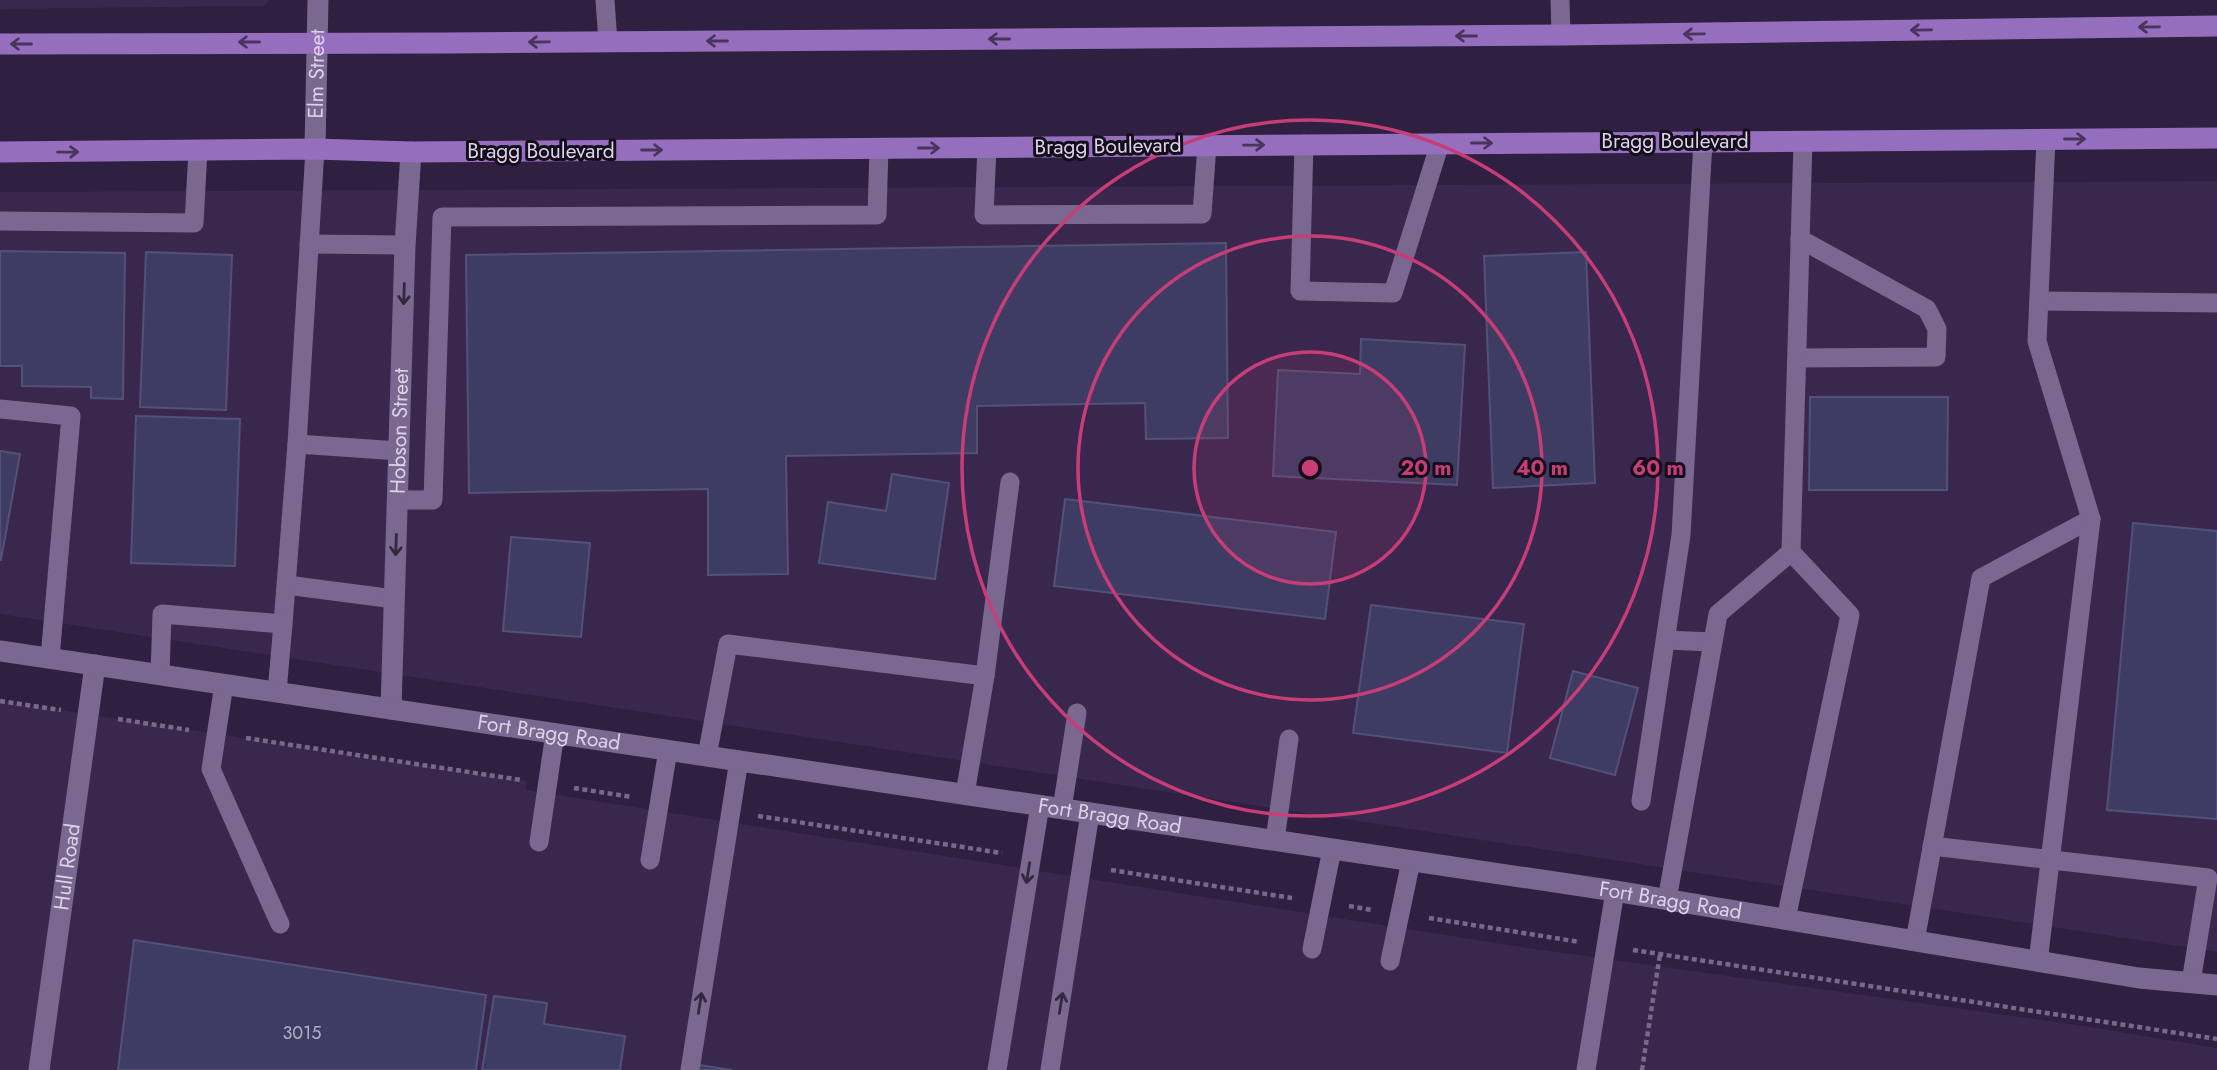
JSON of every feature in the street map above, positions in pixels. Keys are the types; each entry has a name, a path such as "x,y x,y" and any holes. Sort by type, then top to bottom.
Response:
{"main road":[{"name":"Elm Street","path":"315,149 318,0"},
{"path":"0,44 1561,35 2217,26"},
{"name":"Bragg Boulevard","path":"0,152 315,149 411,152 2217,138"},
{"name":"Hobson Street","path":"391,709 405,245 411,152"},
{"name":"Fort Bragg Road","path":"0,651 1615,891 2139,978 2217,985"},
{"name":"Hull Road","path":"39,1070 95,665"}],"lane":[{"path":"605,0 608,42"},
{"path":"1560,0 1561,35"},
{"path":"2038,962 2091,519 2037,341 2046,139"},
{"path":"1642,801 1681,535 1703,141"},
{"path":"1786,919 1850,615 1791,552 1803,141"},
{"path":"1304,144 1300,291 1393,293 1440,143"},
{"path":"986,148 984,215 1202,214 1207,145"},
{"path":"398,500 433,500 442,217 877,215 879,148"},
{"path":"277,692 297,443 315,149"},
{"path":"0,221 194,223 198,150"},
{"path":"1797,358 1936,357 1937,328 1927,309 1800,239"},
{"path":"309,244 405,245"},
{"path":"2039,301 2217,303"},
{"path":"0,410 71,416 50,658"},
{"path":"297,443 399,451"},
{"path":"965,794 985,676 1010,482"},
{"path":"1915,941 1981,578 2091,519"},
{"path":"1667,900 1718,614 1791,552"},
{"path":"287,585 394,599"},
{"path":"160,675 162,614 283,624"},
{"path":"1666,640 1712,642"},
{"path":"707,756 728,644 985,676"},
{"path":"224,684 211,769 281,924"},
{"path":"1062,809 1077,713"},
{"path":"539,842 555,733"},
{"path":"1275,840 1289,739"},
{"path":"650,860 667,750"},
{"path":"690,1070 738,760"},
{"path":"997,1070 1040,805"},
{"path":"1051,1070 1090,813"},
{"path":"1932,846 2208,878 2191,982"},
{"path":"1312,950 1332,849"},
{"path":"1390,961 1411,861"},
{"path":"1586,1070 1615,891"}],"path":[{"path":"1642,1070 1660,954"}],"shaded area":[{"path":"0,0 269,0 264,6 0,9"},
{"path":"2217,181 2217,952 0,614 0,192"},
{"path":"0,701 527,781 526,790 1528,948 2077,1025 2217,1048 2217,1070 0,1070"}],"building":[{"path":"1226,243 1228,438 1146,439 1145,403 977,406 977,453 786,456 788,574 708,575 708,489 469,493 466,255"},
{"path":"0,251 125,253 123,399 91,398 91,387 22,386 22,366 0,366"},
{"path":"146,252 232,255 226,410 140,407"},
{"path":"1586,252 1595,483 1493,488 1484,256"},
{"path":"1361,339 1465,345 1457,485 1273,476 1278,370 1360,374"},
{"path":"1810,397 1948,397 1947,490 1809,490"},
{"path":"136,416 240,419 235,566 131,563"},
{"path":"0,451 20,454 1,560 0,560"},
{"path":"892,474 949,483 935,579 819,563 828,502 886,511"},
{"path":"1065,499 1336,532 1325,619 1054,586"},
{"path":"2133,523 2217,531 2217,819 2107,810"},
{"path":"511,537 590,543 581,637 503,631"},
{"path":"1371,605 1524,624 1507,753 1353,733"},
{"path":"1573,671 1638,688 1615,775 1550,758"},
{"path":"134,940 486,995 476,1070 118,1070"},
{"path":"494,996 547,1003 544,1024 625,1036 620,1070 482,1070"},
{"path":"693,1064 732,1070 692,1070"}]}
